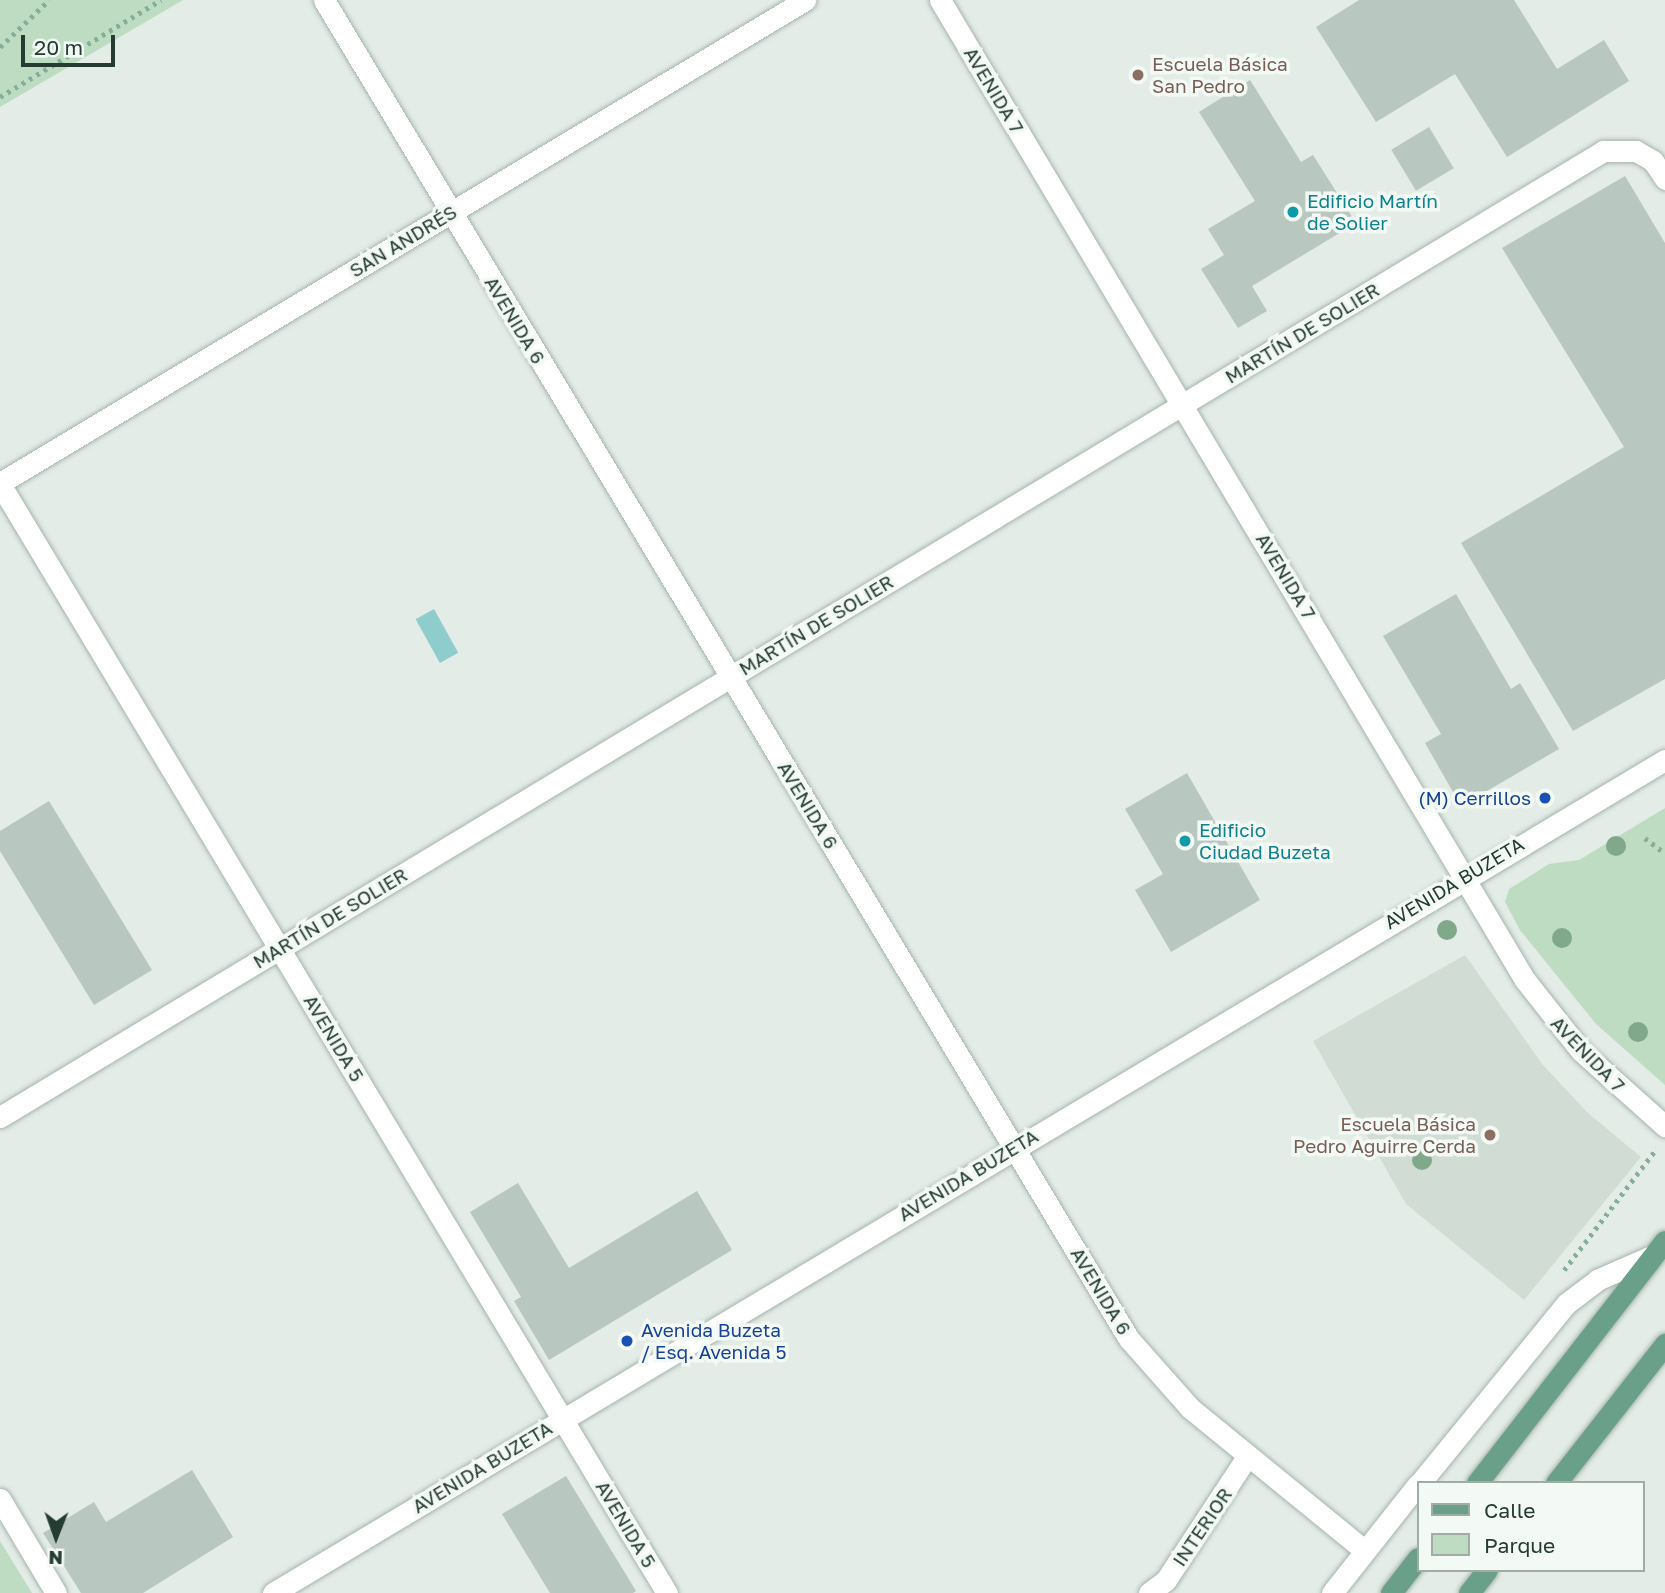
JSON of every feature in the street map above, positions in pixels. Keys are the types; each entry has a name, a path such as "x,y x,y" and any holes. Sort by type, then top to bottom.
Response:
{"main road":[{"path":"1479,1481 1660,1248"},
{"path":"1558,1481 1665,1344"},
{"path":"1391,1593 1416,1562"},
{"path":"1469,1593 1485,1572"}],"street":[{"name":"AVENIDA 6","path":"324,0 1129,1339 1190,1408 1364,1550"},
{"name":"SAN ANDRÉS","path":"0,483 805,0"},
{"name":"AVENIDA 7","path":"940,0 1467,877 1510,956 1556,1023 1600,1070 1665,1126"},
{"name":"MARTÍN DE SOLIER","path":"0,1117 1603,151 1636,151 1653,162 1665,179"},
{"name":"AVENIDA 5","path":"0,483 667,1593"},
{"name":"AVENIDA BUZETA","path":"273,1593 1665,760"},
{"path":"1421,1481 1567,1303 1597,1280 1660,1248"},
{"name":"INTERIOR","path":"1149,1593 1166,1580 1248,1455"},
{"path":"1332,1593 1416,1488"},
{"path":"0,1499 56,1593"}],"path":[{"path":"0,47 49,0"},
{"path":"0,97 162,0"},
{"path":"1645,838 1665,853"}],"shaded area":[{"name":"Escuela Básica Pedro Aguirre Cerda","path":"1465,955 1543,1065 1588,1113 1641,1157 1524,1300 1406,1204 1313,1041"}],"green space":[{"path":"0,0 183,0 0,107"},
{"path":"1665,808 1665,1085 1596,1024 1520,930 1505,902 1509,889 1549,864 1579,860"},
{"path":"0,1541 32,1593 0,1593"}],"water":[{"path":"434,609 458,653 440,663 416,619"}],"building":[{"path":"1359,0 1514,0 1557,69 1604,40 1629,81 1507,157 1455,74 1376,122 1316,27"},
{"name":"Edificio Martín de Solier","path":"1250,80 1301,162 1313,155 1356,223 1252,286 1267,311 1238,328 1201,269 1224,255 1208,229 1255,201 1199,112"},
{"path":"1429,127 1454,168 1416,191 1391,150"},
{"path":"1625,176 1665,243 1665,679 1573,731 1461,543 1624,447 1502,248"},
{"path":"1456,594 1511,689 1520,683 1559,749 1461,806 1425,743 1441,734 1383,636"},
{"name":"Edificio Ciudad Buzeta","path":"1187,773 1260,900 1171,952 1135,890 1163,874 1125,809"},
{"path":"49,801 152,970 94,1005 0,851 0,831"},
{"path":"518,1183 569,1268 697,1191 732,1250 549,1360 514,1301 521,1297 470,1212"},
{"path":"192,1470 233,1537 143,1593 81,1593 43,1533 94,1502 106,1522"},
{"path":"566,1476 636,1591 633,1593 550,1593 502,1514"}],"place":[{"name":"Escuela Básica San Pedro","path":"1138,75"},
{"name":"Edificio Martín de Solier","path":"1293,212"},
{"name":"(M) Cerrillos","path":"1545,798"},
{"name":"Edificio Ciudad Buzeta","path":"1185,841"},
{"name":"Escuela Básica Pedro Aguirre Cerda","path":"1490,1135"},
{"name":"Avenida Buzeta / Esq. Avenida 5","path":"627,1341"}]}
